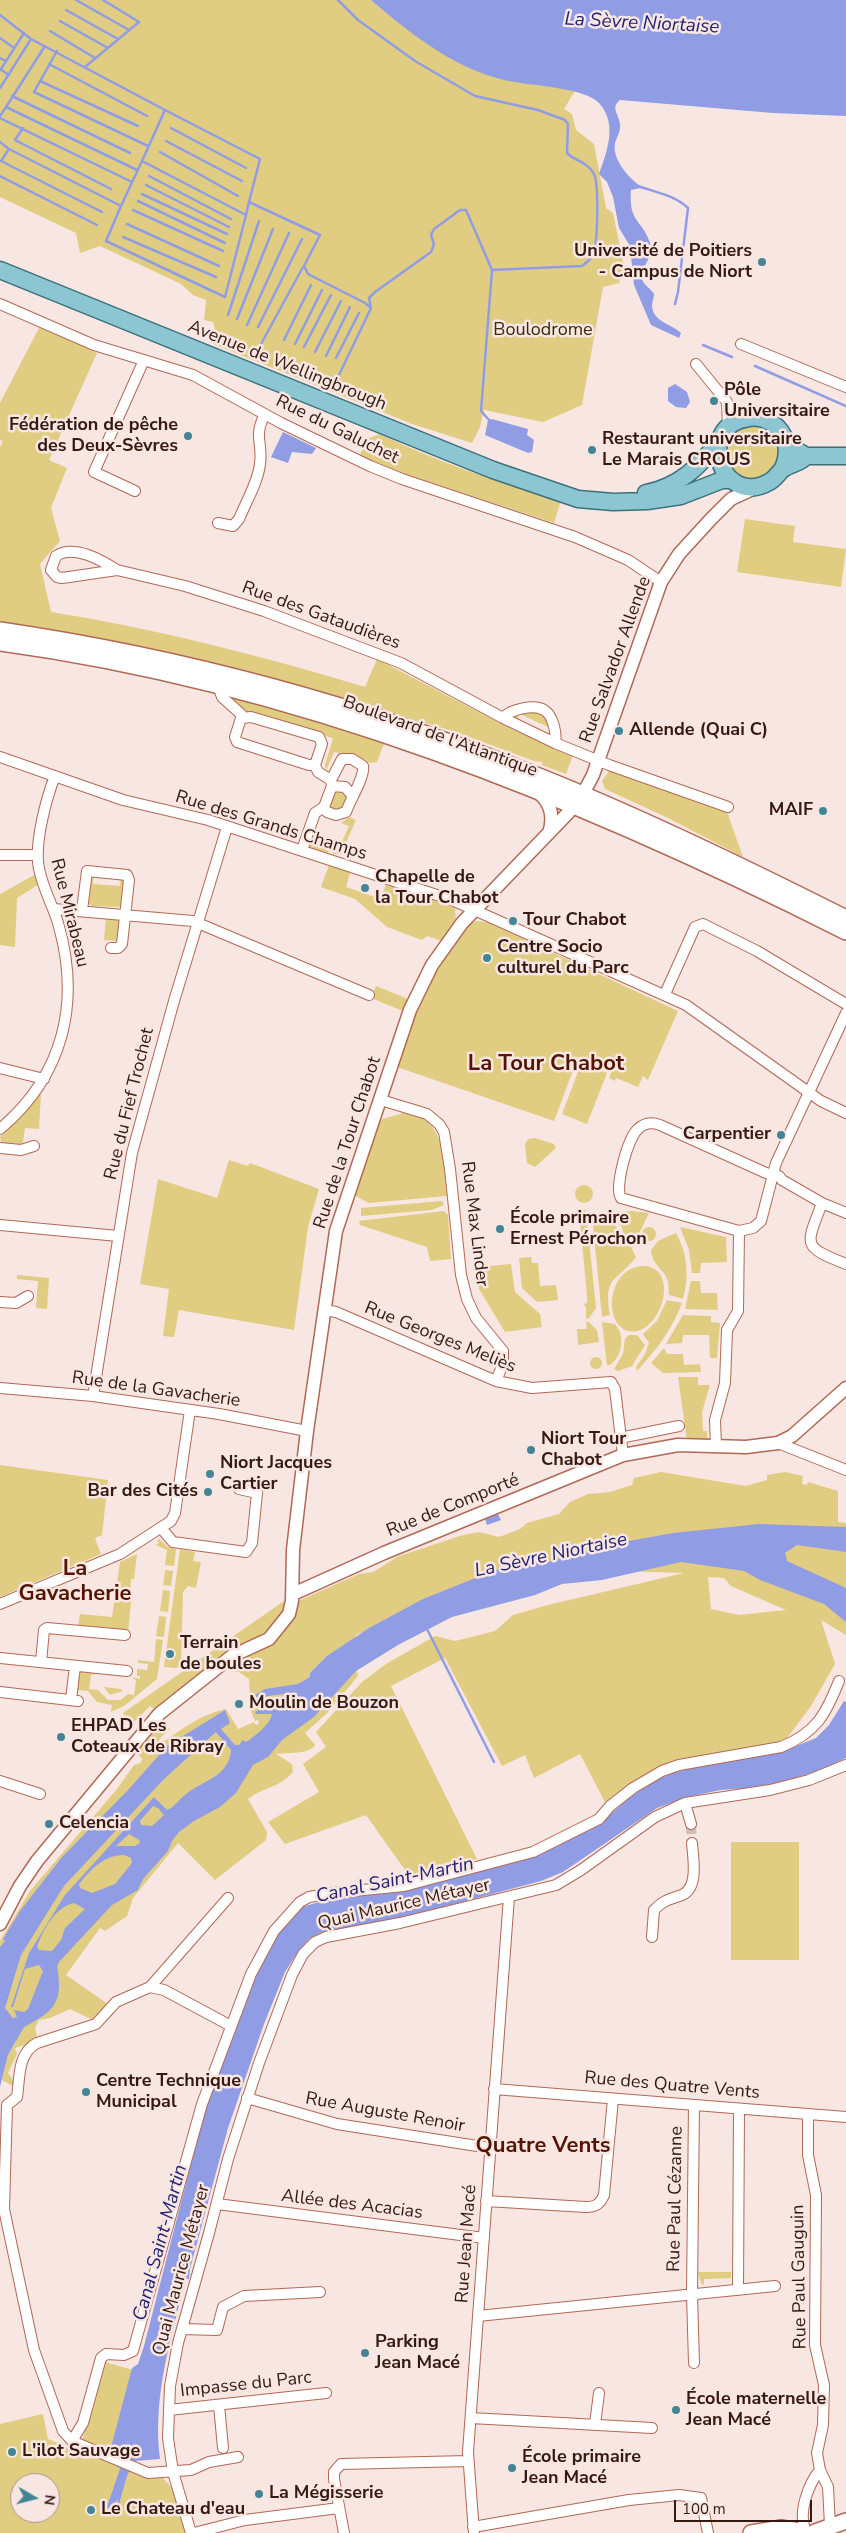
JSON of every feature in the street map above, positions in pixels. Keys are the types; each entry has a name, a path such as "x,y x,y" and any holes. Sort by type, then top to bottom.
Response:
{"main road":[{"name":"Avenue de Wellingbrough","path":"0,270 493,470 561,493"},
{"path":"561,493 613,496 657,491 677,482 691,472 724,434 740,420 759,418 776,427 786,444 806,456"},
{"path":"724,434 718,453 720,466 734,482"},
{"path":"782,470 786,457 786,444"},
{"path":"561,493 593,501 647,501 680,496 722,480 757,486 769,482 782,470 806,456 846,456"},
{"name":"Boulevard de l'Atlantique","path":"0,630 164,661 322,701 462,747 583,794 686,839 846,918"},
{"name":"Boulevard de l'Atlantique","path":"0,643 122,664 218,686 362,727 574,807 738,880 846,932"},
{"path":"814,2531 846,2521"},
{"path":"762,2532 782,2528 814,2531 846,2527"}],"street":[{"name":"Rue du Galuchet","path":"0,304 94,345 193,375 265,414 370,466 402,479 593,544 628,560 661,582"},
{"path":"741,344 846,387"},
{"path":"135,492 94,472 144,360"},
{"path":"696,364 728,402 724,434"},
{"path":"218,523 233,526 239,519 259,471 258,429 265,414"},
{"name":"Rue Salvador Allende","path":"731,500 734,482"},
{"name":"Rue Salvador Allende","path":"583,794 598,760 661,582 695,535 731,500 757,486"},
{"name":"Rue des Gataudières","path":"117,570 62,578 57,577 51,570 56,556 68,552 99,559 117,570 224,598 333,635 401,662 503,718 555,743 728,807"},
{"path":"218,686 222,697 237,708 242,718 236,737 237,742 314,765 318,772 332,783 344,787 351,794"},
{"path":"503,718 516,711 543,709 548,713 556,733 555,743"},
{"path":"242,718 251,717 320,737 322,744 314,765"},
{"name":"Rue des Grands Champs","path":"0,757 123,800 199,817 354,869 438,894 665,994 696,1011 821,1101 846,1113"},
{"path":"302,850 315,814 324,807 342,758 347,758 361,764 364,771 358,787 351,794 344,814 331,814 324,807"},
{"name":"Rue Mirabeau","path":"0,1129 26,1104 44,1079 61,1040 69,993 67,963 54,910 40,872 38,855 40,835 55,776"},
{"path":"540,794 549,805 552,815 549,833"},
{"name":"Rue de la Tour Chabot","path":"0,1924 20,1886 37,1861 159,1714 232,1656 274,1634 288,1614 293,1594 293,1550 307,1430 331,1260 341,1210 381,1100 410,1010 420,988 445,945 474,910 574,807 583,794"},
{"name":"Rue du Fief Trochet","path":"93,1396 132,1153 197,923 227,826"},
{"path":"0,854 38,855"},
{"path":"82,910 87,871 127,875 129,880 122,944 118,948 111,948"},
{"path":"54,910 82,910 197,923 369,995"},
{"path":"665,994 695,928 702,924 757,951 846,1004"},
{"path":"846,1013 776,1163 774,1174 761,1221 753,1228 739,1231 626,1201 619,1196 618,1186 631,1138 640,1126 649,1123 660,1124 774,1174 822,1203 846,1213"},
{"path":"0,1068 44,1079"},
{"name":"Rue Max Linder","path":"381,1100 427,1114 439,1124 447,1139 461,1275 467,1299 476,1318 503,1351 503,1364 496,1381"},
{"path":"0,1148 21,1150 34,1146"},
{"path":"808,1194 846,1206"},
{"path":"822,1203 811,1234 811,1244 817,1252 846,1264"},
{"path":"0,1224 118,1236"},
{"path":"716,1447 715,1420 725,1383 727,1330 738,1310 739,1231"},
{"path":"0,1302 16,1303 28,1296"},
{"name":"Rue Georges Meliès","path":"324,1310 336,1312 496,1381 532,1388 611,1382 615,1389 620,1438"},
{"name":"Rue de la Gavacherie","path":"0,1388 93,1396 307,1430"},
{"name":"Rue de Comporté","path":"293,1594 384,1553 623,1455 678,1445 746,1447 778,1443 792,1436 846,1388"},
{"path":"0,1604 120,1554 161,1528 176,1513 190,1410"},
{"path":"623,1455 620,1438 679,1426"},
{"path":"778,1443 846,1470"},
{"path":"161,1528 174,1542 246,1552 252,1543 257,1493 239,1489"},
{"path":"41,1662 44,1630 47,1628 125,1635"},
{"path":"0,1658 126,1672"},
{"path":"0,1692 74,1700 75,1666"},
{"path":"72,2441 82,2423 101,2358 106,2354 127,2354 133,2350 202,2104 231,2026 262,1952 274,1931 300,1902 309,1897 333,1892 404,1886 533,1852 599,1819 610,1806 632,1788 662,1771 679,1765 782,1747 793,1742 814,1728 839,1681"},
{"name":"Quai Maurice Métayer","path":"193,2533 172,2472 168,2438 172,2374 182,2328 246,2098 292,1975 309,1947 326,1937 400,1923 509,1897 565,1881 655,1817 685,1803 770,1790 809,1780 846,1765"},
{"path":"0,1781 40,1794"},
{"path":"685,1803 691,1824"},
{"path":"652,1937 654,1910 666,1899 684,1894 691,1885 692,1842"},
{"name":"Rue Jean Macé","path":"474,2530 468,2461 509,1897"},
{"path":"228,1898 150,1987 116,2002 96,2024 37,2043 29,2048 22,2062 17,2097 7,2105 4,2209 34,2350 62,2431 72,2441 148,2473 190,2470 209,2462 238,2457"},
{"path":"150,1987 164,1990 231,2026"},
{"name":"Rue des Quatre Vents","path":"494,2089 846,2117"},
{"name":"Rue Auguste Renoir","path":"246,2098 337,2124 490,2148"},
{"path":"486,2201 586,2207 594,2207 600,2203 604,2195 613,2099"},
{"name":"Rue Paul Cézanne","path":"694,2105 692,2294 694,2363"},
{"path":"738,2290 739,2109"},
{"name":"Rue Paul Gauguin","path":"808,2114 808,2148 816,2195 815,2345 824,2386 823,2425 817,2454 820,2470 828,2487 814,2531"},
{"name":"Allée des Acacias","path":"217,2204 484,2238"},
{"path":"478,2316 775,2286"},
{"path":"182,2328 217,2330 223,2307 244,2296 320,2292"},
{"name":"Impasse du Parc","path":"169,2410 326,2393"},
{"path":"594,2424 598,2393"},
{"path":"219,2405 223,2448"},
{"path":"471,2418 652,2428"},
{"path":"344,2533 334,2472 341,2464 468,2461"},
{"path":"814,2531 803,2517 810,2484 820,2470"},
{"path":"474,2530 621,2501 679,2495 701,2498 708,2533"},
{"path":"193,2533 232,2522 290,2512 339,2508"}],"green space":[{"name":"Boulodrome","path":"0,0 629,0 564,109 572,114 576,130 594,144 606,208 613,213 624,266 619,283 603,287 582,405 543,422 484,410 480,427 472,443 412,424 213,344 215,331 213,322 204,320 206,300 193,295 181,284 100,246 80,253 76,233 0,197"},
{"path":"40,326 97,353 49,460 67,468 51,508 60,541 40,564 51,612 210,644 365,687 377,659 515,731 573,755 566,774 542,765 542,762 534,761 453,731 297,686 154,650 0,623 0,447 3,441 0,440 0,403"},
{"path":"752,425 762,427 771,433 777,442 779,452 777,462 771,471 762,477 752,479 742,477 733,471 727,462 725,452 727,442 733,433 742,427"},
{"path":"380,434 424,454 469,471 561,500 554,523 395,471 359,456 369,438"},
{"path":"745,519 795,526 793,542 846,549 841,587 737,572"},
{"path":"229,697 256,702 385,741 377,762 361,761 334,752 326,771 325,765 333,738 244,715"},
{"path":"541,712 553,731 551,735 548,735 550,728 520,714 517,720 515,716 518,713"},
{"path":"609,771 727,812 743,857 668,818 605,789 602,781"},
{"path":"340,788 348,798 344,809 333,812 328,806 332,791"},
{"path":"349,817 356,820 341,854 333,854 333,849 340,846 349,826 341,823"},
{"path":"312,842 330,848 328,853 309,847"},
{"path":"329,865 350,873 346,887 381,899 386,884 455,908 456,920 442,941 427,936 422,940 387,927 355,899 321,887"},
{"path":"36,874 39,884 17,898 15,947 0,945 0,894"},
{"path":"94,874 93,884 120,886 121,876 125,878 121,907 92,906 88,903 89,876"},
{"path":"106,917 116,918 121,925 120,938 117,941 104,940"},
{"path":"476,921 487,922 678,1011 648,1080 643,1076 638,1087 616,1078 615,1081 609,1078 612,1070 578,1057 554,1121 397,1067 413,1015 430,979 463,927"},
{"path":"376,986 408,999 403,1011 371,998"},
{"path":"581,1064 607,1073 587,1124 562,1114"},
{"path":"41,1093 39,1129 25,1128 23,1142 18,1146 2,1145 0,1137 22,1116"},
{"path":"404,1113 420,1117 428,1122 434,1130 442,1152 447,1196 369,1203 354,1195 379,1120"},
{"path":"535,1138 554,1144 556,1148 535,1167 527,1163 525,1144 528,1139"},
{"path":"229,1160 248,1166 250,1163 319,1189 308,1227 294,1330 179,1310 174,1337 163,1336 169,1289 140,1284 158,1179 217,1198"},
{"path":"584,1185 590,1188 593,1194 590,1200 584,1203 578,1200 575,1194 578,1188"},
{"path":"442,1201 444,1205 432,1210 361,1216 361,1208"},
{"path":"579,1210 586,1210 596,1308 589,1318 586,1319 584,1304 587,1303 587,1296"},
{"path":"444,1211 448,1215 451,1259 430,1261 427,1247 360,1225 359,1221"},
{"path":"631,1211 649,1213 637,1238 630,1241 624,1237 622,1227 612,1217 611,1213"},
{"path":"608,1213 619,1234 617,1243 631,1247 636,1257 613,1280 608,1293 610,1315 602,1317 592,1215"},
{"path":"649,1227 654,1229 656,1234 654,1239 649,1241 644,1239 642,1234 644,1229"},
{"path":"680,1227 726,1237 727,1262 701,1263 700,1273 692,1273 689,1250"},
{"path":"676,1233 683,1249 687,1274 683,1299 669,1295 666,1278 656,1264 651,1250 658,1241"},
{"path":"531,1257 532,1263 538,1263 540,1286 556,1285 558,1300 537,1302 522,1288 519,1258"},
{"path":"511,1264 515,1292 540,1314 542,1327 505,1332 479,1289 477,1267"},
{"path":"647,1266 657,1271 663,1281 662,1304 649,1325 639,1331 629,1331 620,1326 615,1318 612,1307 613,1295 617,1284 624,1274 634,1268"},
{"path":"17,1275 49,1278 47,1309 36,1308 38,1281 17,1279"},
{"path":"691,1281 700,1281 701,1293 717,1293 718,1310 685,1309"},
{"path":"667,1300 682,1303 663,1339 637,1371 636,1367 645,1354 649,1343 643,1334 657,1321"},
{"path":"683,1315 711,1316 711,1322 720,1323 717,1358 710,1358 709,1335 683,1335 682,1343 666,1344"},
{"path":"586,1322 589,1322 597,1330 599,1342 578,1345 577,1329 587,1329"},
{"path":"602,1322 615,1324 621,1339 618,1356 610,1365 607,1365"},
{"path":"629,1335 637,1335 645,1345 632,1366 618,1371 614,1369 623,1354 625,1339"},
{"path":"664,1348 667,1354 683,1354 684,1365 700,1364 701,1372 663,1373 651,1363"},
{"path":"594,1357 598,1357 602,1363 598,1369 594,1369 590,1365 590,1361"},
{"path":"678,1377 698,1377 698,1385 710,1385 702,1412 703,1431 707,1431 707,1441 687,1441"},
{"path":"0,1465 108,1480 102,1535 95,1538 101,1554 0,1597"},
{"path":"661,1472 746,1486 767,1480 767,1475 785,1472 803,1476 802,1484 807,1485 808,1482 838,1491 838,1522 846,1523 846,1635 821,1620 835,1664 811,1706 785,1741 656,1768 606,1804 580,1754 534,1778 525,1755 502,1766 445,1658 391,1686 477,1859 410,1877 366,1815 285,1844 268,1822 319,1792 303,1764 326,1747 316,1732 362,1682 386,1664 435,1636 455,1641 495,1631 513,1615 684,1573 587,1570 376,1627 356,1635 354,1661 358,1676 327,1713 305,1733 315,1745 303,1752 276,1754 292,1764 293,1772 283,1781 248,1799 267,1832 266,1840 215,1880 178,1843 133,1898 127,1916 105,1931 100,1928 66,1975 108,2004 95,2021 70,2009 50,2018 39,2020 35,2028 37,2036 34,2042 15,2048 17,2054 8,2073 16,2084 15,2087 2,2080 8,2055 16,2042 14,2018 8,2014 0,1995 0,1941 30,1891 117,1789 134,1765 141,1763 142,1758 138,1755 137,1749 161,1719 170,1729 159,1739 162,1743 200,1718 226,1709 238,1729 254,1722 256,1725 259,1724 258,1720 255,1721 250,1709 253,1707 250,1698 249,1679 239,1672 229,1671 225,1666 260,1649 296,1602 359,1574 373,1572 399,1556 463,1535 479,1532 499,1537 520,1529 527,1523 559,1514 570,1502 588,1494 610,1492 632,1485 634,1478","holes":["708,1577 724,1578 731,1586 786,1610 739,1615 711,1609"]},
{"path":"159,1539 168,1547 176,1549 174,1566 165,1565 167,1550 156,1545 159,1543 157,1540"},
{"path":"180,1549 195,1552 193,1561 201,1562 196,1588 188,1586 183,1592 181,1666 176,1668 164,1667"},
{"path":"137,1554 134,1579 131,1579 130,1591 132,1592 128,1633 78,1627 80,1614 112,1617 120,1562"},
{"path":"165,1570 173,1571 171,1586 163,1585"},
{"path":"163,1590 170,1591 168,1612 160,1611"},
{"path":"284,1601 288,1602 274,1629 156,1710 150,1706 131,1725 123,1713"},
{"path":"159,1616 166,1617 164,1637 156,1636"},
{"path":"156,1639 163,1640 157,1679 124,1706 111,1712 112,1705 97,1702 88,1691 77,1690 79,1672 99,1674 91,1675 89,1689 98,1690 108,1700 121,1700 128,1694 134,1695 136,1680 130,1677 140,1679 140,1676 137,1676 137,1669 147,1670 148,1664 138,1663 138,1660 154,1662"},
{"path":"104,1687 121,1689 123,1691 110,1695"},
{"path":"731,1842 799,1842 799,1960 731,1960"},
{"path":"698,2272 731,2272 731,2278 704,2279 704,2285 701,2283"},
{"path":"105,2362 133,2370 111,2450 159,2474 175,2491 190,2533 0,2533 0,2424 43,2414 48,2439 79,2452"}],"water":[{"name":"La Sèvre Niortaise","path":"371,0 846,0 846,116 773,113 620,100 617,103 615,108 620,127 615,143 616,155 622,167 639,185 640,188 631,190 632,210 645,232 651,247 650,256 643,270 642,278 654,294 652,306 656,316 681,333 679,338 651,325 634,285 630,246 619,228 613,197 607,182 599,174 608,147 609,129 605,111 599,103 583,94 572,91 495,78 475,71 420,39"},
{"path":"675,384 687,392 690,402 686,408 676,407 668,401 668,388"},
{"path":"492,419 528,429 527,435 534,440 532,452 528,453 485,435 488,420"},
{"path":"283,432 316,448 312,454 292,452 288,463 271,457"},
{"path":"498,1514 501,1520 487,1525 485,1519"},
{"path":"759,1524 846,1527 846,1552 797,1545 785,1553 787,1561 846,1588 846,1622 824,1604 760,1580 744,1571 681,1562 602,1580 562,1584 535,1595 452,1617 398,1645 356,1671 314,1717 282,1740 268,1757 253,1765 236,1793 220,1807 194,1821 179,1832 172,1841 168,1851 143,1879 138,1890 112,1905 59,1962 57,1967 59,1989 54,2005 49,2011 24,2027 8,2055 0,2087 0,1947 5,1941 3,1939 20,1911 62,1857 129,1789 167,1746 225,1710 230,1723 221,1729 235,1745 239,1745 243,1740 246,1742 266,1726 272,1714 256,1714 255,1712 272,1703 292,1699 293,1695 290,1693 261,1697 251,1701 250,1698 265,1689 298,1684 310,1677 310,1673 327,1656 369,1628 423,1599 503,1567 553,1561 578,1553 598,1552 623,1542 673,1533","holes":["216,1732 231,1750 226,1766 214,1777 192,1790 167,1810 154,1797 65,1895 29,1953 11,2007 13,2007 25,1969 39,1965 43,1971 28,2009 24,2012 14,2010 17,2017 13,2018 5,2008 21,1955 64,1886 164,1779","153,1806 158,1808 164,1815 152,1826 141,1825 140,1821","129,1834 139,1840 140,1843 135,1846 116,1846","124,1855 131,1858 132,1863 115,1884 92,1893 80,1888 79,1884 93,1868 104,1860","74,1903 85,1909 65,1928 61,1940 52,1951 39,1950 37,1947 46,1927 61,1909"]},
{"path":"844,1701 846,1702 846,1758 822,1770 763,1787 721,1790 687,1797 657,1808 563,1872 541,1881 398,1919 322,1932 310,1938 299,1950 285,1972 264,2024 228,2128 190,2269 189,2279 186,2279 164,2368 158,2436 160,2459 134,2461 127,2476 117,2511 118,2498 112,2510 107,2507 124,2457 110,2451 132,2368 138,2364 144,2346 207,2102 254,1981 274,1937 302,1907 319,1902 407,1889 537,1855 601,1822 628,1799 651,1783 672,1773 708,1764 789,1749 816,1738 829,1725"}],"waterway":[{"path":"76,0 129,30"},
{"path":"85,67 139,22 103,0"},
{"path":"0,142 9,149 121,206 142,161 246,215 249,202 320,235 304,266 308,274 365,303 371,308 369,298 431,252 434,244 431,235 434,229 460,210 466,210 492,270 582,266 588,261 593,255 596,239 596,180 589,167 567,153 568,124 565,120 538,110 475,96 415,61 358,20 338,0"},
{"path":"66,10 118,39"},
{"path":"0,15 31,39 0,88"},
{"path":"60,21 108,48"},
{"path":"50,31 95,58"},
{"path":"1,69 24,33"},
{"path":"0,38 14,48"},
{"path":"31,39 165,110"},
{"path":"45,46 6,107 137,170"},
{"path":"57,51 34,92 148,146"},
{"path":"0,58 6,61"},
{"path":"49,64 147,116"},
{"path":"0,69 9,75"},
{"path":"40,81 138,126"},
{"path":"12,96 130,153"},
{"path":"0,116 6,107"},
{"path":"142,161 165,110 260,159 249,202"},
{"path":"0,118 132,182"},
{"path":"23,128 15,140 111,189"},
{"path":"171,128 246,168"},
{"path":"166,141 242,181"},
{"path":"9,149 1,161 102,212"},
{"path":"160,152 238,196"},
{"path":"0,176 97,225"},
{"path":"149,176 231,219"},
{"path":"146,185 229,227"},
{"path":"638,186 671,197 688,208 675,304"},
{"path":"142,194 227,234"},
{"path":"138,201 225,243"},
{"path":"121,206 106,241 225,297 246,215"},
{"path":"133,210 223,251"},
{"path":"228,315 259,221"},
{"path":"127,224 219,266"},
{"path":"237,319 273,229"},
{"path":"247,325 289,233"},
{"path":"123,237 216,277"},
{"path":"258,327 302,239"},
{"path":"261,344 303,267"},
{"path":"489,420 481,411 492,270"},
{"path":"284,340 311,285"},
{"path":"295,344 322,290"},
{"path":"304,347 331,295"},
{"path":"315,352 341,301"},
{"path":"326,356 350,307"},
{"path":"339,375 371,308"},
{"path":"336,358 359,313"},
{"path":"703,345 732,357"},
{"path":"755,366 846,406"},
{"path":"427,1629 494,1762"}],"tunnel":[{"path":"691,1824 692,1843"}],"place":[{"name":"Université de Poitiers - Campus de Niort","path":"762,262"},
{"name":"Pôle Universitaire","path":"714,401"},
{"name":"Fédération de pêche des Deux-Sèvres","path":"188,436"},
{"name":"Restaurant universitaire Le Marais CROUS","path":"592,450"},
{"name":"Allende (Quai C)","path":"619,731"},
{"name":"MAIF","path":"823,811"},
{"name":"Chapelle de la Tour Chabot","path":"365,888"},
{"name":"Tour Chabot","path":"513,921"},
{"name":"Centre Socio culturel du Parc","path":"487,958"},
{"name":"Carpentier","path":"781,1135"},
{"name":"École primaire Ernest Pérochon","path":"500,1229"},
{"name":"Niort Tour Chabot","path":"531,1450"},
{"name":"Niort Jacques Cartier","path":"210,1474"},
{"name":"Bar des Cités","path":"208,1492"},
{"name":"Terrain de boules","path":"170,1654"},
{"name":"Moulin de Bouzon","path":"239,1704"},
{"name":"EHPAD Les Coteaux de Ribray","path":"61,1737"},
{"name":"Celencia","path":"49,1824"},
{"name":"Centre Technique Municipal","path":"86,2092"},
{"name":"Parking Jean Macé","path":"365,2353"},
{"name":"École maternelle Jean Macé","path":"676,2410"},
{"name":"L'ilot Sauvage","path":"12,2452"},
{"name":"École primaire Jean Macé","path":"512,2468"},
{"name":"La Mégisserie","path":"259,2494"},
{"name":"Le Chateau d'eau","path":"91,2510"}],"district":[{"name":"La Tour Chabot","path":"546,1065"},
{"name":"La Gavacherie","path":"75,1582"},
{"name":"Quatre Vents","path":"543,2147"}],"water label":[{"name":"Canal Saint-Martin","path":"395,1881"},
{"name":"Canal Saint-Martin","path":"161,2243"}]}
